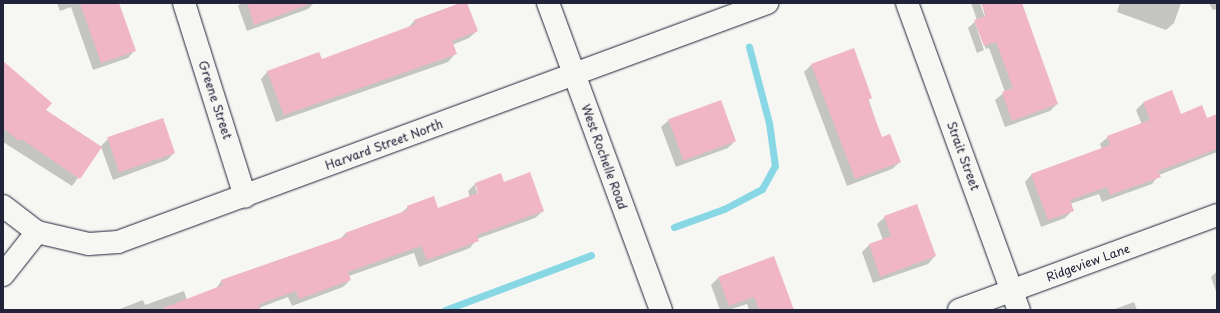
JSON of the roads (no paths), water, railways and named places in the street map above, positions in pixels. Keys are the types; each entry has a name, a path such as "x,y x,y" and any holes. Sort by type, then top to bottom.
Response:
{"street":[{"name":"Greene Street","path":"184,3 245,197"},
{"name":"West Rochelle Road","path":"548,3 661,310"},
{"name":"Harvard Street North","path":"3,206 37,232 89,244 118,242 245,197 767,3"},
{"name":"Strait Street","path":"906,3 1016,301"},
{"name":"Ridgeview Lane","path":"959,310 1016,301 1217,215"},
{"path":"3,275 37,232"}],"waterway":[{"path":"674,227 724,209 762,189 775,166 769,123 749,47"},
{"path":"445,310 591,255"}]}
